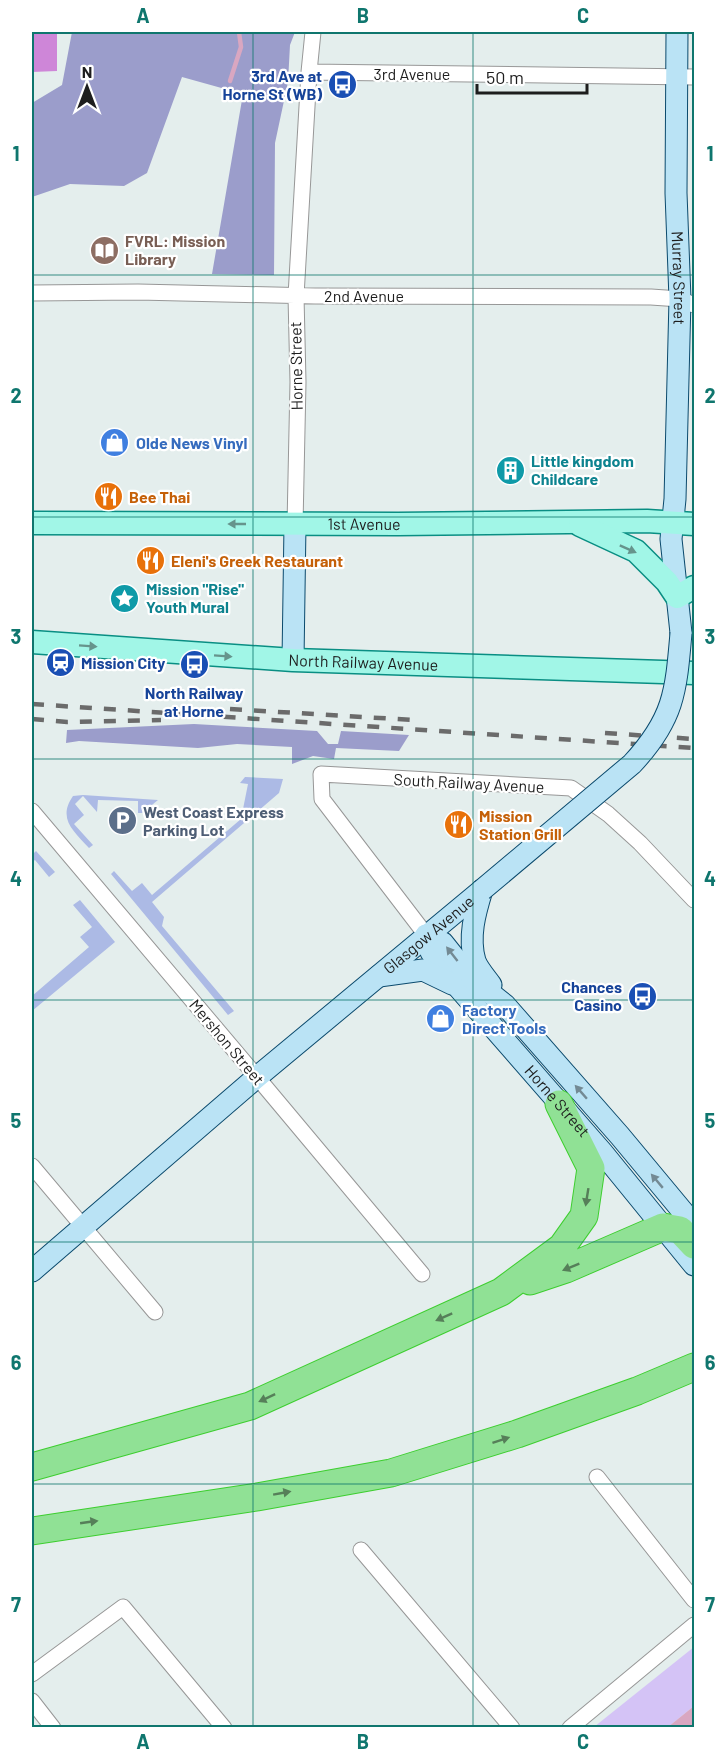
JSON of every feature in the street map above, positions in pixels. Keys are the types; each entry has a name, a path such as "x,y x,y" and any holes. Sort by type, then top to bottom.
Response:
{"highway":[{"path":"501,1292 562,1247 584,1216 591,1168 559,1104"},
{"path":"32,1467 250,1406 501,1292 566,1269 663,1227 680,1230 694,1245"},
{"path":"32,1531 257,1497 391,1473 517,1434 682,1377 694,1367"}],"main road":[{"name":"Murray Street","path":"671,524 675,499 687,302 676,193 686,77 677,32"},
{"name":"1st Avenue","path":"32,523 295,525 647,521 694,524"},
{"path":"576,523 636,551 666,582 686,592"},
{"name":"Glasgow Avenue","path":"32,1271 257,1077 632,764 652,742 667,715 677,681 686,592 671,538 671,524"},
{"name":"Horne Street","path":"293,660 295,525"},
{"name":"North Railway Avenue","path":"32,642 293,660 694,673"},
{"path":"482,890 473,920 472,941 476,962 505,1005"},
{"name":"Horne Street","path":"426,935 431,952 458,987 602,1152 694,1265"},
{"name":"Horne Street","path":"426,935 443,943 471,978 505,1005 620,1136 694,1225"},
{"path":"378,976 423,970 458,987"}],"street":[{"name":"Horne Street","path":"295,525 298,382 296,296 313,32"},
{"name":"3rd Avenue","path":"309,72 686,77"},
{"name":"2nd Avenue","path":"32,293 651,297 687,302"},
{"name":"Horne Street","path":"321,774 321,799 426,935"},
{"name":"South Railway Avenue","path":"321,774 571,788 608,814 640,843 694,900"},
{"name":"Mershon Street","path":"32,811 422,1274"},
{"path":"32,1166 155,1312"},
{"path":"597,1477 694,1600"},
{"path":"361,1550 512,1728"},
{"path":"32,1674 123,1607 224,1728"},
{"path":"570,1728 694,1625"},
{"path":"32,1701 53,1728"}],"shaded area":[{"path":"32,32 57,32 57,71 32,72"},
{"path":"72,32 295,32 290,45 288,82 275,143 274,275 212,274 243,94 182,77 147,173 124,186 70,184 32,197 32,103 62,85"},
{"path":"194,724 317,731 328,744 338,744 341,731 409,735 399,751 336,748 334,759 313,756 292,764 292,747 237,744 198,748 79,741 66,743 67,730"},
{"path":"245,777 283,779 279,793 152,902 164,917 162,926 234,1011 228,1015 111,874 114,871 132,891 142,883 152,895 241,819 248,784 240,783"},
{"path":"83,795 158,800 142,813 138,813 138,801 98,800 97,812 83,796 75,804 84,815 74,824 93,845 89,848 73,830 67,818 68,804 73,796"},
{"path":"36,851 55,872 49,877 35,860 32,862 32,855"},
{"path":"80,900 115,942 32,1011 32,996 89,947 80,937 92,927 73,905"},
{"path":"694,1647 694,1706 668,1727 594,1727"},
{"path":"694,1706 694,1727 668,1727"}],"waterway":[{"path":"230,81 241,47 239,32"}],"railway":[{"path":"32,704 694,748"},
{"path":"230,709 413,720"},
{"path":"32,719 67,722 161,720"},
{"path":"605,733 694,739"}],"place":[{"name":"3rd Ave at Horne St (WB)","path":"343,85"},
{"name":"FVRL: Mission Library","path":"104,250"},
{"name":"Olde News Vinyl","path":"115,443"},
{"name":"Little kingdom Childcare","path":"510,470"},
{"name":"Bee Thai","path":"108,497"},
{"name":"Eleni's Greek Restaurant","path":"150,561"},
{"name":"Mission \"Rise\" Youth Mural","path":"125,598"},
{"name":"Mission City","path":"60,663"},
{"name":"North Railway at Horne","path":"194,665"},
{"name":"West Coast Express Parking Lot","path":"122,821"},
{"name":"Mission Station Grill","path":"458,825"},
{"name":"Chances Casino","path":"643,996"},
{"name":"Factory Direct Tools","path":"441,1019"}]}
